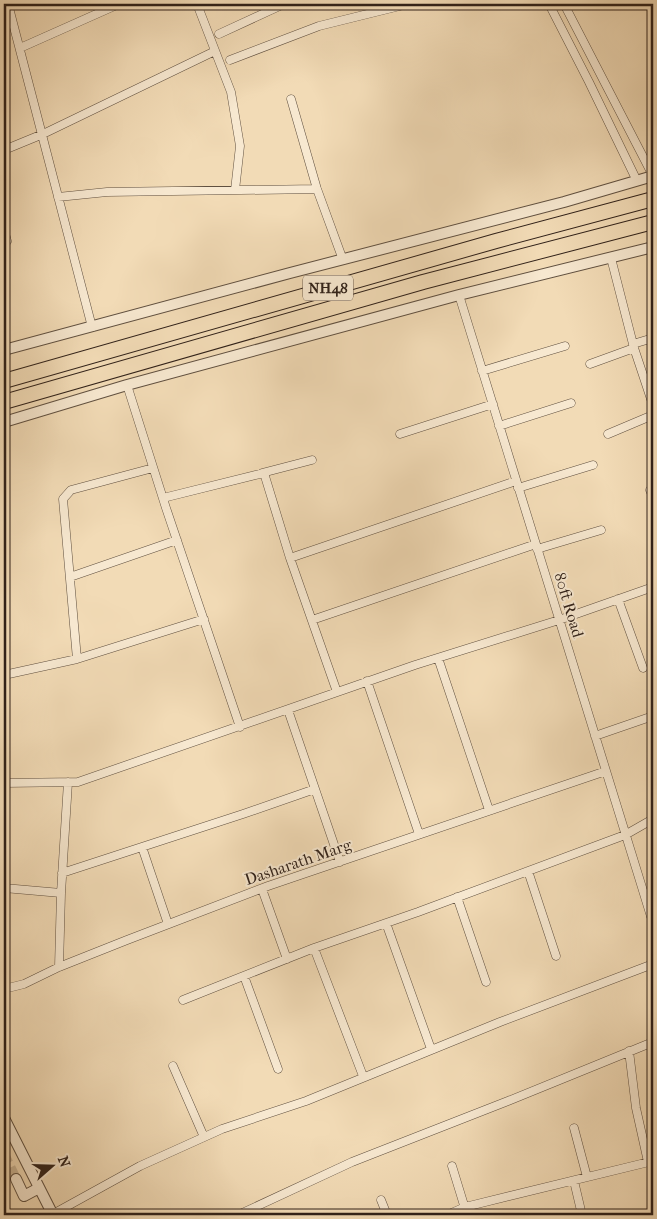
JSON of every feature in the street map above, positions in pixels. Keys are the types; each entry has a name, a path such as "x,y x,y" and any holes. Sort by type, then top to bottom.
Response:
{"highway":[{"name":"NH48","path":"4,381 496,241 653,199"},
{"name":"NH48","path":"4,402 423,282 653,222"}],"street":[{"path":"8,4 92,327"},
{"path":"20,48 119,4"},
{"path":"197,4 231,92 240,146 235,190"},
{"path":"219,34 284,4"},
{"path":"230,60 319,26 408,4"},
{"path":"549,4 589,82 636,182"},
{"path":"4,350 653,176 564,4"},
{"path":"4,150 43,134 215,51"},
{"path":"292,99 317,188 343,260"},
{"path":"58,196 107,192 317,188"},
{"path":"4,230 6,241 4,242"},
{"path":"4,422 127,385 459,295 653,247"},
{"path":"611,258 633,346 653,402"},
{"name":"80ft Road","path":"459,295 653,923"},
{"path":"590,364 653,338"},
{"path":"482,371 564,346"},
{"path":"127,385 240,727"},
{"path":"499,426 571,403"},
{"path":"400,434 492,404"},
{"path":"608,434 653,415"},
{"path":"163,498 312,460"},
{"path":"290,558 517,484 593,465"},
{"path":"77,659 63,499 71,490 153,468"},
{"path":"262,473 264,473 290,558 337,692"},
{"path":"653,489 650,490 653,497"},
{"path":"312,620 536,546 601,530"},
{"path":"70,577 177,540"},
{"path":"4,783 78,782 240,727 367,681 559,620 653,586"},
{"path":"618,599 643,668"},
{"path":"4,675 77,659 204,619"},
{"path":"438,658 489,810"},
{"path":"367,681 419,834"},
{"path":"288,710 340,862"},
{"path":"595,736 653,716"},
{"name":"Dasharath Marg","path":"4,989 24,984 59,967 262,889 606,771"},
{"path":"59,967 61,893 68,782"},
{"path":"62,873 315,788"},
{"path":"183,1000 314,948 625,835 653,820"},
{"path":"142,847 168,924"},
{"path":"528,871 556,956"},
{"path":"4,888 61,893"},
{"path":"262,889 286,959"},
{"path":"457,897 486,982"},
{"path":"386,923 431,1049"},
{"path":"314,948 363,1076"},
{"path":"4,1118 53,1215 140,1166 222,1129 306,1101 431,1049 653,964"},
{"path":"244,976 278,1069"},
{"path":"238,1215 352,1162 653,1042"},
{"path":"447,1215 651,1162 636,1108 629,1052"},
{"path":"173,1066 204,1137"},
{"path":"574,1128 588,1177"},
{"path":"452,1166 466,1211"},
{"path":"16,1179 24,1196 39,1188"},
{"path":"574,1181 582,1215"},
{"path":"381,1200 387,1215"}],"tunnel":[{"path":"4,1154 16,1179"}],"railway":[{"path":"4,1206 9,1215"}]}
